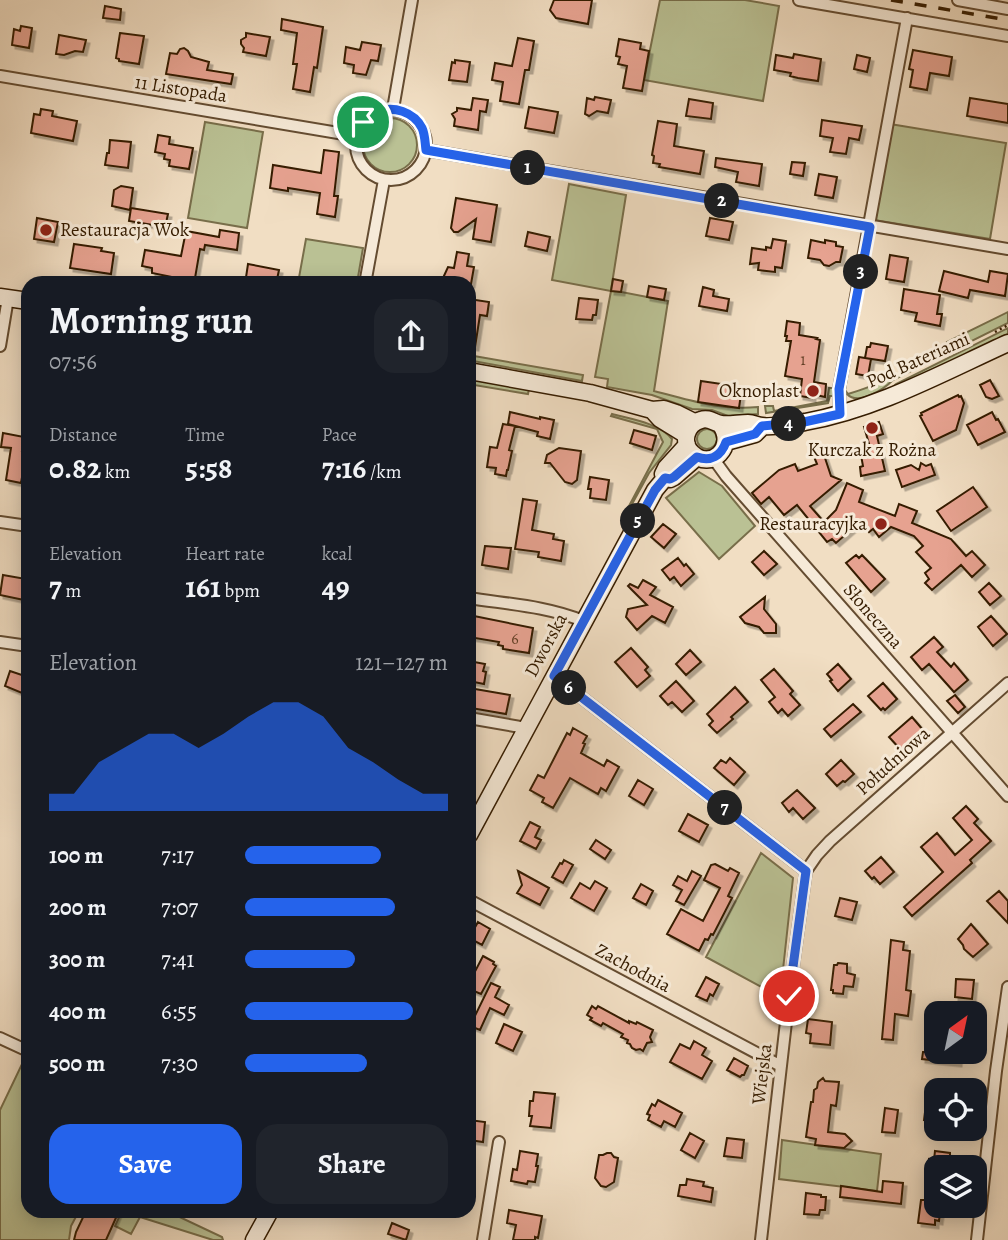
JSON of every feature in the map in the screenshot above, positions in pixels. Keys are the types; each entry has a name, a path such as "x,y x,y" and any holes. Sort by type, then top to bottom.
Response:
{"street":[{"path":"393,109 412,0"},
{"path":"799,0 1008,37"},
{"path":"958,0 1008,9"},
{"path":"840,414 839,389 907,18"},
{"name":"11 Listopada","path":"0,76 356,135"},
{"path":"393,109 409,114 418,122 424,130 426,150 422,163 413,173 400,179 384,180 372,176 364,169 355,149 356,135 363,122 377,112 393,109"},
{"path":"426,150 1008,249"},
{"path":"366,276 384,180"},
{"path":"0,346 4,298"},
{"name":"Pod Bateriami","path":"476,372 590,393 652,410 696,443 707,419 720,424 751,422 762,426 804,422 840,414 897,395 1008,343"},
{"path":"696,443 722,452 726,442 725,432 720,424"},
{"name":"Pod Bateriami","path":"726,442 755,434 762,426"},
{"name":"Dworska","path":"476,822 655,490 665,478 663,474 666,468 696,443"},
{"name":"Słoneczna","path":"696,443 1008,796"},
{"path":"0,522 21,525"},
{"path":"476,599 551,611 583,621"},
{"path":"0,642 21,645"},
{"path":"554,676 806,871"},
{"name":"Południowa","path":"806,871 830,841 1008,683"},
{"path":"476,719 526,728"},
{"name":"Wiejska","path":"761,1240 780,1066 806,871"},
{"name":"Zachodnia","path":"476,904 780,1066"},
{"path":"977,1240 1008,988"},
{"path":"0,1038 21,1048"},
{"path":"483,1240 499,1142"},
{"path":"254,1240 266,1218"}],"path":[{"path":"985,337 1008,325"}],"green space":[{"path":"660,0 745,0 779,6 763,101 644,80"},
{"path":"390,118 409,126 417,145 409,164 390,172 371,164 363,145 371,126"},
{"path":"205,122 263,132 247,228 188,218"},
{"path":"890,124 1006,143 990,239 874,220"},
{"path":"569,184 626,195 611,290 668,301 654,391 718,406 758,407 758,414 728,416 712,410 692,409 652,395 607,387 608,379 595,377 611,291 552,280"},
{"path":"306,239 363,248 358,276 299,276"},
{"path":"1008,312 1008,323 893,380 877,392 857,398 843,395 847,366 845,390 848,394 950,350 947,342"},
{"path":"1008,328 1008,334 887,392 896,384"},
{"path":"476,356 583,375 582,381 476,362"},
{"path":"476,380 529,389 528,394 476,385"},
{"path":"829,388 833,388 833,396 830,396 828,403 766,413 765,406 773,406 774,411 827,401"},
{"path":"612,414 652,425 672,439 671,445 649,473 631,506 663,442 657,429 611,416"},
{"path":"707,429 714,432 717,439 714,446 707,449 700,446 697,439 700,432"},
{"path":"699,472 722,486 755,526 719,559 666,498"},
{"path":"761,853 793,878 780,997 706,957"},
{"path":"21,1066 21,1218 75,1218 69,1240 0,1240 0,1110"},
{"path":"782,1140 881,1154 877,1191 779,1179"},
{"path":"119,1218 139,1218 131,1234 115,1226"},
{"path":"143,1218 182,1218 222,1237 223,1240 213,1240"}],"building":[{"path":"554,0 592,0 588,24 556,18 550,10"},
{"path":"105,6 121,9 120,20 103,18"},
{"path":"282,19 323,27 317,68 314,67 310,92 293,89 297,64 293,64 297,33 281,30"},
{"path":"21,26 32,28 29,48 12,45 14,29 20,31"},
{"path":"120,33 144,36 139,64 119,61 116,58"},
{"path":"246,33 270,37 266,56 243,52 241,40 246,37"},
{"path":"59,35 86,40 83,52 56,54"},
{"path":"518,38 534,41 519,104 500,101 503,82 492,80 495,63 512,66"},
{"path":"619,39 641,43 640,49 649,51 642,91 623,88 627,66 618,64 620,57 616,56"},
{"path":"362,42 381,45 378,61 371,60 366,75 353,73 354,65 344,63 346,47 360,50"},
{"path":"184,48 191,57 209,62 207,70 233,74 231,84 166,74 170,53 177,54"},
{"path":"913,50 952,57 949,76 930,73 927,90 910,87 913,70 909,69"},
{"path":"794,54 821,59 818,81 774,70 776,55 793,58"},
{"path":"857,55 870,58 867,72 854,69"},
{"path":"455,60 470,62 467,82 449,80 452,62 455,63"},
{"path":"595,97 611,100 608,113 597,111 589,116 585,114 587,98 594,100"},
{"path":"473,98 488,100 486,112 480,111 478,130 454,126 455,119 452,114 457,108 471,110"},
{"path":"970,98 1008,104 1008,123 967,116"},
{"path":"689,99 713,103 711,119 686,116"},
{"path":"529,107 558,112 554,133 525,128"},
{"path":"41,109 53,111 52,116 77,121 73,141 31,133 34,114 40,115"},
{"path":"822,120 862,126 859,140 849,138 846,154 830,152 833,138 820,136"},
{"path":"658,121 677,124 674,146 704,151 700,174 659,167 660,164 653,163"},
{"path":"158,135 170,137 169,144 193,148 189,169 169,166 170,160 164,159 165,154 155,152"},
{"path":"110,140 131,142 128,168 105,165"},
{"path":"324,150 339,152 334,196 338,196 335,217 317,214 320,193 270,188 273,165 321,173"},
{"path":"716,158 762,164 759,186 736,182 738,172 715,167"},
{"path":"792,162 805,163 803,176 790,174"},
{"path":"819,174 837,177 833,198 815,195"},
{"path":"121,186 133,188 130,210 112,206 114,190"},
{"path":"456,198 497,205 491,242 473,239 476,219 454,232 451,228"},
{"path":"131,208 168,214 165,227 129,221"},
{"name":"Restauracja Wok","path":"37,218 58,222 54,242 34,239"},
{"path":"710,218 733,222 729,240 706,236"},
{"path":"220,230 239,233 237,250 205,245 204,250 200,249 195,276 167,276 152,273 152,268 142,266 145,250 181,256 186,231 219,237"},
{"path":"528,232 550,237 547,251 525,246"},
{"path":"773,239 786,241 782,268 775,267 775,272 758,270 759,263 750,264 752,248 771,248"},
{"path":"811,240 836,242 836,246 843,247 840,262 829,266 820,260 808,258"},
{"path":"74,244 102,248 101,251 114,253 111,274 70,268"},
{"path":"457,252 469,254 467,266 474,267 472,276 444,276 448,267 454,268"},
{"path":"890,255 908,258 904,282 886,279"},
{"path":"248,264 279,270 278,276 246,276"},
{"path":"944,271 988,282 990,271 1008,274 1005,296 970,290 968,298 939,291"},
{"path":"613,279 623,281 621,292 611,291"},
{"path":"649,286 666,289 664,300 647,297"},
{"path":"703,287 714,290 713,296 729,299 727,311 699,306"},
{"path":"904,289 940,295 937,314 942,314 940,326 915,321 917,313 901,310"},
{"path":"579,298 598,300 596,315 593,315 592,320 576,319"},
{"path":"476,300 489,302 487,316 480,315 476,341"},
{"path":"787,321 800,323 799,335 820,340 814,382 826,384 825,397 812,394 812,398 800,396 802,379 785,376 791,341 786,341 785,336"},
{"path":"871,343 888,346 885,361 865,358 867,347 870,347"},
{"path":"859,357 871,359 868,376 856,374"},
{"path":"990,380 999,396 992,399 986,397 980,385"},
{"path":"701,381 742,387 739,408 698,402"},
{"path":"958,395 964,403 956,430 933,441 920,416 921,413"},
{"path":"510,412 554,420 550,439 537,436 538,432 508,424"},
{"path":"992,412 1005,432 978,445 967,425"},
{"path":"879,422 883,434 877,436 885,471 861,476 860,467 863,466 860,450 870,447 864,427"},
{"path":"503,424 515,426 506,476 495,474 496,468 487,467 490,447 497,448"},
{"path":"634,430 656,436 652,450 630,443"},
{"path":"3,433 21,436 21,483 6,480 11,448 1,447"},
{"path":"559,448 581,451 577,480 572,484 565,482 550,463 545,463 547,455"},
{"path":"822,449 831,476 841,480 810,506 824,522 836,510 847,483 863,490 859,502 895,516 899,504 917,511 912,523 951,539 966,556 972,551 985,565 972,577 961,565 932,590 925,583 929,579 925,573 931,568 916,552 923,546 914,536 891,527 879,537 873,529 869,532 861,521 836,543 832,539 827,542 797,505 784,515 769,497 761,504 752,493 779,470 795,464 798,471 817,464 812,452"},
{"path":"921,463 926,466 931,464 935,475 902,487 896,470 911,465 919,470"},
{"path":"590,477 609,480 606,500 590,498"},
{"path":"973,487 987,507 951,531 937,511"},
{"path":"523,499 537,501 532,530 554,534 553,539 564,541 561,561 538,557 539,552 515,549"},
{"path":"663,524 676,534 664,548 651,537"},
{"path":"485,546 511,548 508,569 482,565"},
{"path":"764,551 777,564 764,575 752,562"},
{"path":"856,555 859,558 862,555 885,579 871,592 846,563"},
{"path":"678,558 694,574 681,586 674,577 670,580 662,570"},
{"path":"3,575 21,578 21,599 0,595"},
{"path":"643,580 656,587 650,595 673,607 665,623 652,616 637,630 626,617 628,609 647,605 628,586 630,584 638,588"},
{"path":"989,583 1001,596 990,605 979,592"},
{"path":"765,597 764,609 776,624 776,633 764,633 759,627 745,623 740,617"},
{"path":"476,616 533,628 529,653 503,649 503,646 498,645 499,642 476,638"},
{"path":"991,616 1007,634 993,646 978,627"},
{"path":"934,637 943,647 937,652 951,667 954,663 968,680 954,692 929,664 922,670 911,657"},
{"path":"631,648 648,667 645,670 650,676 637,687 615,662"},
{"path":"690,650 701,662 686,675 676,664"},
{"path":"476,662 485,664 484,684 476,682"},
{"path":"838,664 851,679 838,691 827,674"},
{"path":"774,669 793,691 790,694 800,705 788,716 782,709 778,713 769,702 775,697 761,680"},
{"path":"10,671 21,675 21,693 5,686"},
{"path":"676,681 694,701 682,712 672,702 668,705 660,696"},
{"path":"883,683 897,699 885,710 881,710 868,696"},
{"path":"735,687 748,702 717,733 709,725 713,721 707,714"},
{"path":"476,689 510,695 506,714 476,709"},
{"path":"955,695 965,707 958,713 947,701"},
{"path":"853,704 861,712 831,737 824,729"},
{"path":"912,717 923,730 901,750 889,737"},
{"path":"573,728 587,736 581,753 604,766 607,760 619,767 606,791 601,788 598,794 570,778 553,808 542,802 544,798 530,790 538,775 544,778 567,733 570,735"},
{"path":"730,758 745,772 734,785 714,768 721,760 726,763"},
{"path":"841,760 854,774 837,786 826,774"},
{"path":"638,780 653,789 644,805 629,796"},
{"path":"797,790 815,808 803,819 793,808 789,812 782,803"},
{"path":"966,806 978,819 974,823 991,841 970,860 972,863 912,916 904,907 943,872 921,847 937,833 955,855 972,840 953,818"},
{"path":"688,814 708,825 699,842 679,831"},
{"path":"530,822 540,827 535,837 541,840 536,849 520,841"},
{"path":"596,840 611,850 605,859 590,849"},
{"path":"881,857 894,872 880,884 865,871"},
{"path":"564,860 573,865 563,883 552,877"},
{"path":"711,865 739,873 728,896 732,898 713,935 711,934 708,940 705,939 699,951 667,934 681,909 703,921 720,888 704,880"},
{"path":"518,871 549,888 540,905 517,893 522,885"},
{"path":"692,871 701,876 684,905 676,901 682,890 673,885 678,876 687,881"},
{"path":"595,881 607,888 594,911 571,898 580,883 590,889"},
{"path":"641,884 653,891 646,905 633,898"},
{"path":"999,891 1008,901 1008,923 987,901"},
{"path":"840,898 857,902 852,920 835,916"},
{"path":"478,922 490,929 482,945 476,942"},
{"path":"971,924 988,944 973,957 958,939"},
{"path":"891,940 904,942 903,950 910,951 906,990 911,991 908,1016 895,1014 893,1040 882,1039"},
{"path":"483,956 496,966 481,994 476,992 476,970"},
{"path":"847,964 847,973 855,975 853,987 844,986 843,994 833,993 831,990 834,965"},
{"path":"706,977 719,984 707,1001 696,996"},
{"path":"956,979 974,980 972,999 955,997"},
{"path":"491,983 500,987 495,997 509,1005 504,1015 490,1008 480,1030 476,1028 476,1014"},
{"path":"592,1006 596,1009 598,1006 629,1023 637,1022 653,1030 650,1037 652,1042 647,1043 643,1051 632,1048 627,1043 628,1040 621,1037 623,1034 603,1023 601,1026 590,1020 592,1018 587,1015"},
{"path":"808,1019 832,1022 830,1045 810,1043 811,1034 806,1033"},
{"path":"504,1024 522,1032 513,1051 496,1043"},
{"path":"694,1041 706,1048 702,1055 712,1061 702,1079 670,1062 680,1044 690,1049"},
{"path":"734,1058 748,1066 740,1077 727,1070"},
{"path":"823,1078 825,1081 839,1082 836,1106 831,1105 828,1132 845,1134 852,1141 844,1148 815,1145 816,1139 806,1137 814,1090"},
{"path":"534,1092 555,1094 551,1128 530,1126 530,1101 533,1101"},
{"path":"658,1100 682,1113 675,1127 664,1121 661,1127 648,1120 650,1115 647,1114 652,1104 655,1106"},
{"path":"885,1108 898,1110 895,1133 882,1132"},
{"path":"476,1121 485,1122 483,1142 476,1141"},
{"path":"690,1133 704,1141 695,1158 681,1150"},
{"path":"727,1138 744,1140 742,1158 724,1156"},
{"path":"520,1151 538,1154 535,1182 528,1181 527,1184 511,1181 513,1169 517,1170"},
{"path":"935,1151 950,1153 950,1155 935,1155"},
{"path":"607,1153 618,1158 614,1182 606,1187 601,1186 595,1178 599,1155"},
{"path":"687,1179 704,1182 703,1186 713,1188 711,1202 678,1196 680,1185 686,1185"},
{"path":"883,1181 903,1183 901,1204 840,1197 841,1186 882,1192"},
{"path":"806,1193 826,1197 825,1210 820,1210 819,1215 804,1214"},
{"path":"921,1200 924,1200 924,1218 939,1218 939,1221 935,1220 935,1225 918,1223"},
{"path":"509,1210 542,1216 538,1238 513,1240 516,1225 507,1223"},
{"path":"83,1218 116,1218 106,1240 74,1240"},
{"path":"392,1223 409,1230 406,1240 388,1234"}],"railway":[{"path":"891,0 1008,20"}],"place":[{"name":"Restauracja Wok","path":"46,230"},
{"name":"Oknoplast","path":"813,391"},
{"name":"Kurczak z Rożna","path":"872,428"},
{"name":"Restauracyjka","path":"881,524"}],"route":[{"path":"363,122 377,112 393,109 409,114 418,122 424,130 426,150 870,227 839,389 840,414 804,422 762,426 755,434 726,442 718,456 708,459 697,457 674,477 665,478 655,490 554,676 806,871 789,996"}]}
